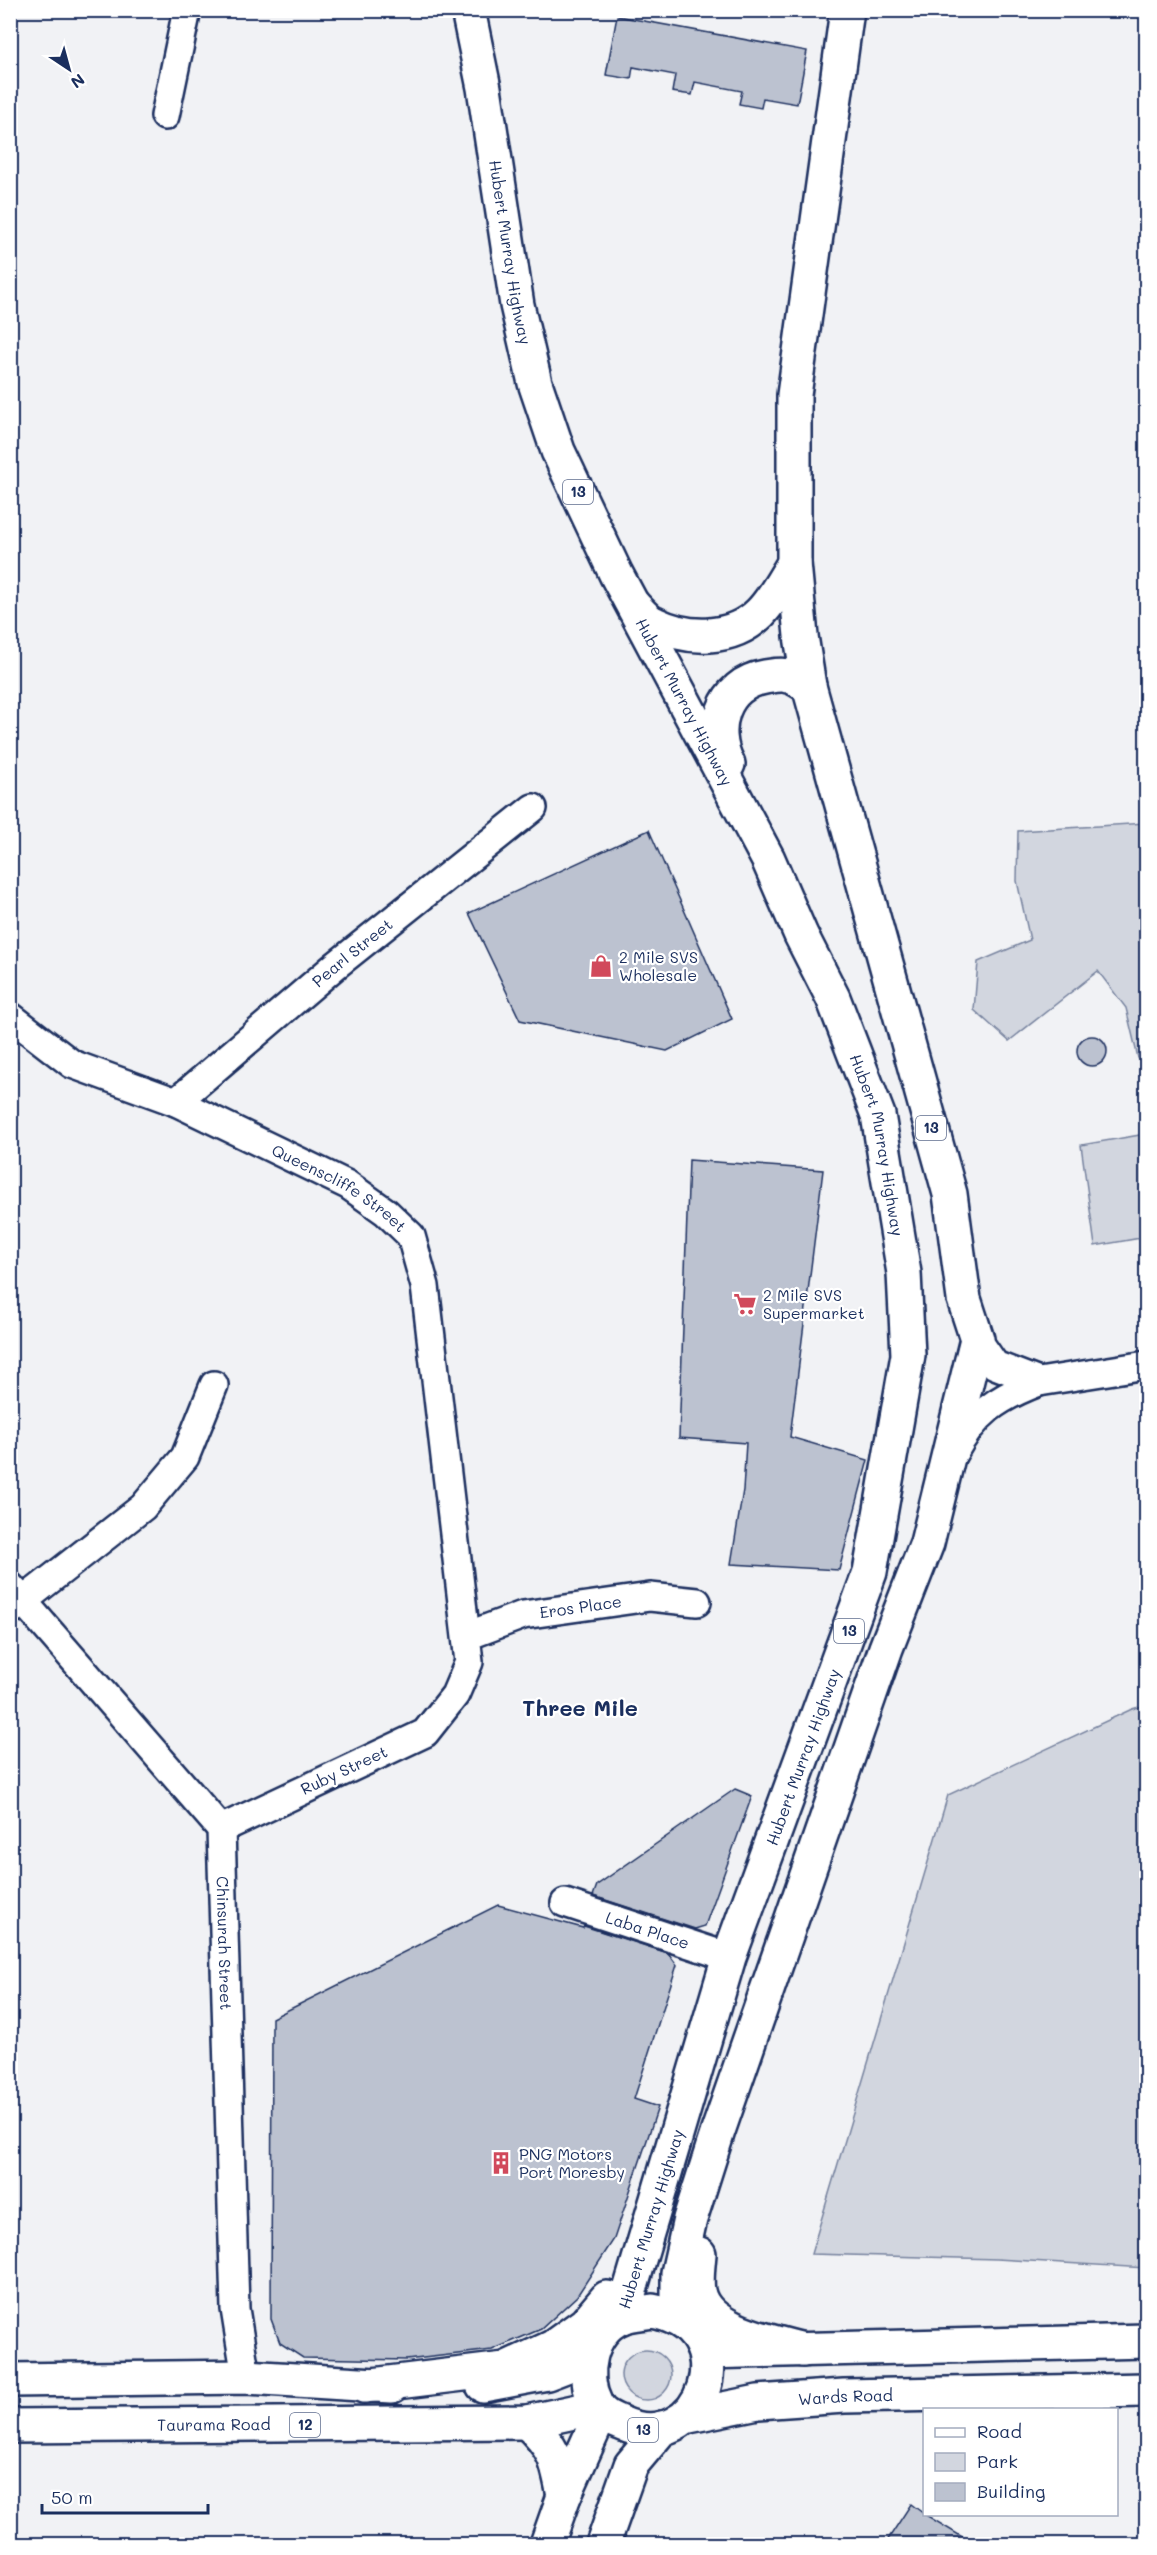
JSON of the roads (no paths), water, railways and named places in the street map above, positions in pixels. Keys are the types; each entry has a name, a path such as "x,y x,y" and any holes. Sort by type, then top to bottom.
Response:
{"main road":[{"name":"Hubert Murray Highway","path":"468,10 484,88 517,305 535,382 558,451 631,604 768,859 801,935 833,998 878,1115 904,1273 908,1355 870,1572 729,1958 622,2317"},
{"name":"13","path":"678,2319 678,2273 690,2219 718,2131 886,1648 927,1542 977,1339 964,1299 950,1194 809,686 801,636 794,563 794,395 847,10"},
{"path":"631,604 652,624 688,634 710,636 738,629 760,613 794,563"},
{"path":"768,859 762,826 722,753 719,729 724,704 741,687 758,678 787,675 809,686"},
{"path":"718,2131 719,2154 704,2215 697,2271 698,2293 712,2317 758,2337 803,2350"},
{"path":"364,2386 505,2369 553,2347 585,2324 619,2282 649,2225"},
{"path":"547,2544 599,2410 592,2395 588,2376 590,2357 596,2341 607,2327 622,2317 652,2311 678,2319 699,2338 705,2352 1146,2341"},
{"name":"13","path":"603,2544 631,2465 705,2389 708,2371 705,2352"},
{"path":"10,2380 246,2377 364,2386 491,2384 547,2373 590,2357"},
{"name":"Wards Road","path":"675,2422 758,2402 844,2396 1146,2390"},
{"name":"13","path":"599,2410 629,2427 645,2430 675,2422"},
{"name":"Taurama Road","path":"10,2426 527,2422 599,2410"},
{"path":"527,2422 545,2439 556,2459 564,2496"}],"street":[{"path":"165,116 186,10"},
{"name":"Pearl Street","path":"176,1102 335,966 533,808"},
{"name":"Queenscliffe Street","path":"10,1016 34,1037 72,1064 176,1102 348,1185 386,1212 411,1236 426,1296 467,1636 469,1662 456,1695"},
{"path":"977,1339 996,1365 1040,1382"},
{"path":"945,1470 962,1438 979,1416 1007,1395 1040,1382 1146,1365"},
{"path":"214,1385 185,1457 143,1507 15,1599 221,1829"},
{"name":"Eros Place","path":"467,1636 523,1615 650,1597 697,1602"},
{"name":"Ruby Street","path":"221,1829 375,1754 425,1733 456,1695"},
{"name":"Chinsurah Street","path":"221,1829 235,2309 246,2377"},
{"name":"Laba Place","path":"565,1904 729,1958"}],"place":[{"name":"2 Mile SVS Wholesale","path":"601,966"},
{"name":"2 Mile SVS Supermarket","path":"745,1304"},
{"name":"PNG Motors Port Moresby","path":"501,2163"}],"district":[{"name":"Three Mile","path":"580,1708"}]}
